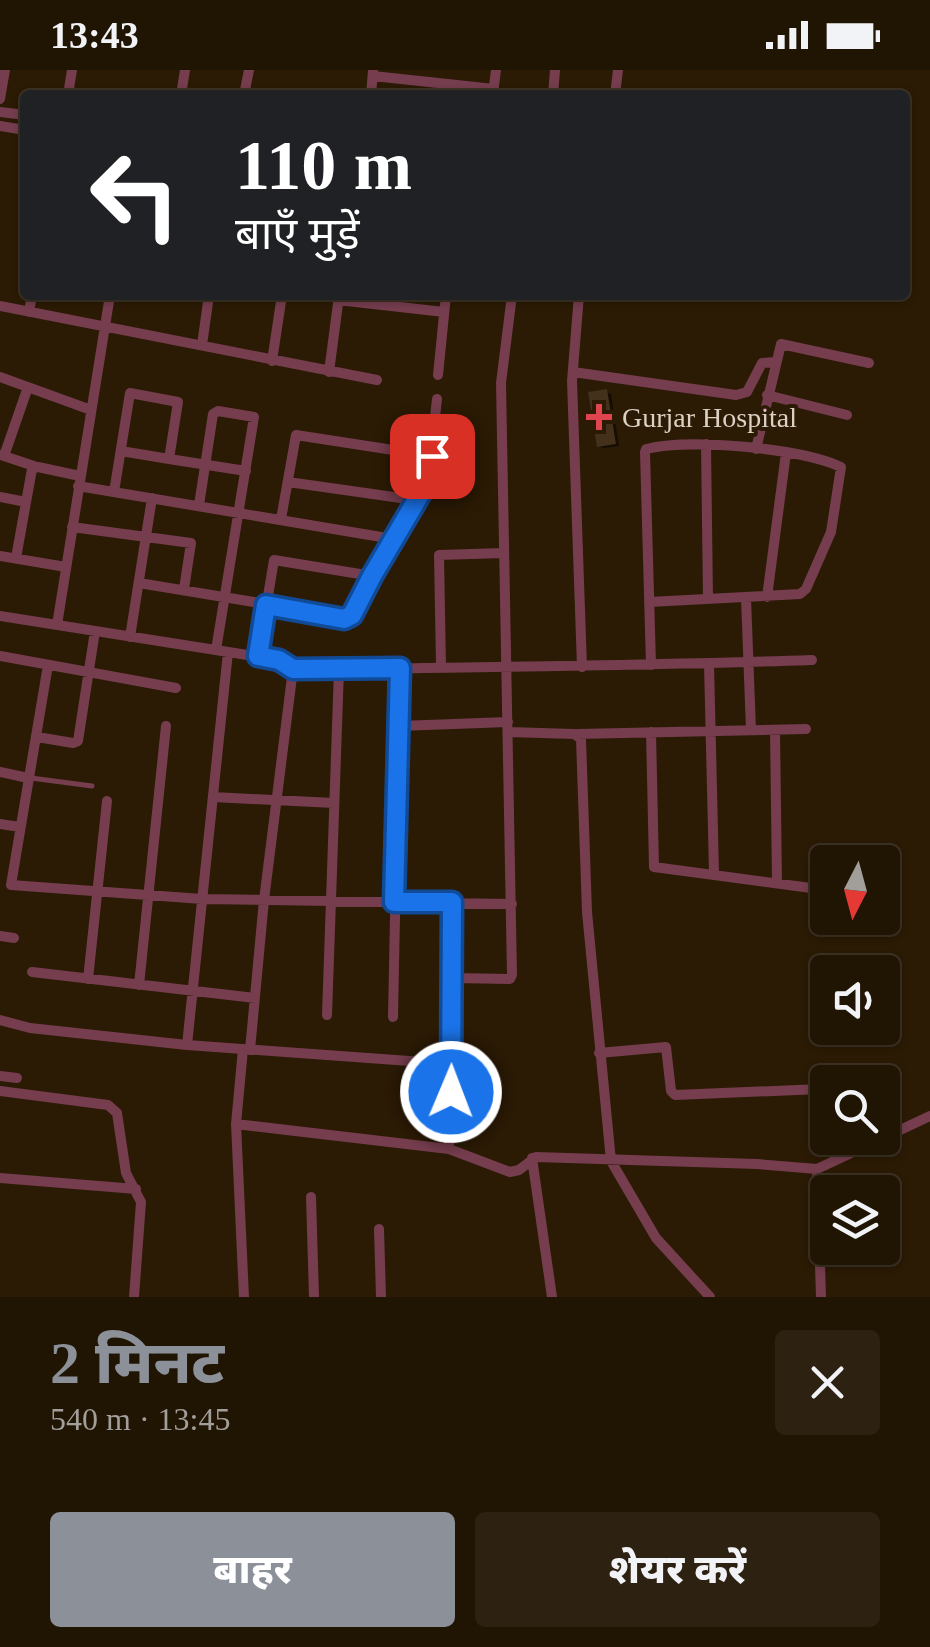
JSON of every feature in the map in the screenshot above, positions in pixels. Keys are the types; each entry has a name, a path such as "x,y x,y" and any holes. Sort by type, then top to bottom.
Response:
{"street":[{"path":"0,98 5,70"},
{"path":"373,73 427,76 485,90"},
{"path":"29,312 31,300"},
{"path":"57,625 109,300"},
{"path":"202,346 208,300"},
{"path":"272,361 281,300"},
{"path":"329,372 339,300"},
{"path":"360,300 444,312"},
{"path":"438,375 445,300"},
{"path":"452,978 512,977 502,384 511,300"},
{"path":"579,300 573,372 582,668"},
{"path":"0,306 378,380"},
{"path":"756,448 779,347 786,343 869,363"},
{"path":"573,372 736,395 747,392 762,362 775,362"},
{"path":"0,377 91,410"},
{"path":"28,387 2,455 114,492 393,539"},
{"path":"114,492 128,394 178,402 169,459"},
{"path":"767,395 846,415"},
{"path":"138,583 347,619 428,481 437,399"},
{"path":"187,1045 226,668 222,651 225,595 255,418 213,414 199,505"},
{"path":"281,519 294,438 300,434 432,456"},
{"path":"649,602 792,596 806,590 831,532 841,471 838,465 756,448 706,444 650,447 645,452 649,602 651,665"},
{"path":"706,444 708,600"},
{"path":"120,451 246,470"},
{"path":"767,597 786,454"},
{"path":"16,558 34,466"},
{"path":"288,482 415,500"},
{"path":"0,497 26,502"},
{"path":"130,638 152,498"},
{"path":"72,527 192,544 184,589"},
{"path":"440,667 440,556 504,552"},
{"path":"0,556 66,567"},
{"path":"258,656 273,563 278,559 372,576"},
{"path":"746,598 751,730"},
{"path":"0,616 258,656 289,667 582,668 812,660"},
{"path":"36,737 73,744 78,741 95,632"},
{"path":"0,656 176,688"},
{"path":"709,664 714,873"},
{"path":"48,665 20,827 5,884 148,896 512,904"},
{"path":"244,1297 236,1124 255,998 289,667"},
{"path":"392,1017 400,668"},
{"path":"326,1016 340,669"},
{"path":"140,985 166,726"},
{"path":"399,726 508,727 574,734 806,729"},
{"path":"775,730 776,883"},
{"path":"651,732 654,866 810,888"},
{"path":"574,734 581,739 586,895 611,1161 656,1238 710,1297"},
{"path":"0,772 28,778"},
{"path":"213,797 334,804"},
{"path":"88,979 107,801"},
{"path":"0,824 20,827"},
{"path":"449,1148 452,902"},
{"path":"0,936 14,938"},
{"path":"32,972 255,998"},
{"path":"0,1020 30,1028 187,1045 451,1064"},
{"path":"600,1053 666,1047 671,1091 675,1095 810,1089"},
{"path":"0,1076 17,1078"},
{"path":"0,1091 113,1108 126,1173 141,1202 134,1297"},
{"path":"236,1124 449,1148 510,1172 519,1170 532,1158 817,1169 930,1116"},
{"path":"532,1158 552,1297"},
{"path":"817,1169 821,1297"},
{"path":"0,1178 136,1190"},
{"path":"311,1198 314,1297"},
{"path":"380,1229 381,1297"}],"lane":[{"path":"28,778 92,786"}],"building":[{"path":"607,389 616,444 597,447 588,392"}],"place":[{"name":"Gurjar Hospital","path":"599,417"}],"route":[{"path":"432,456 428,481 350,618 266,605 258,656 302,670 400,668 394,902 452,902 451,1092"}]}
